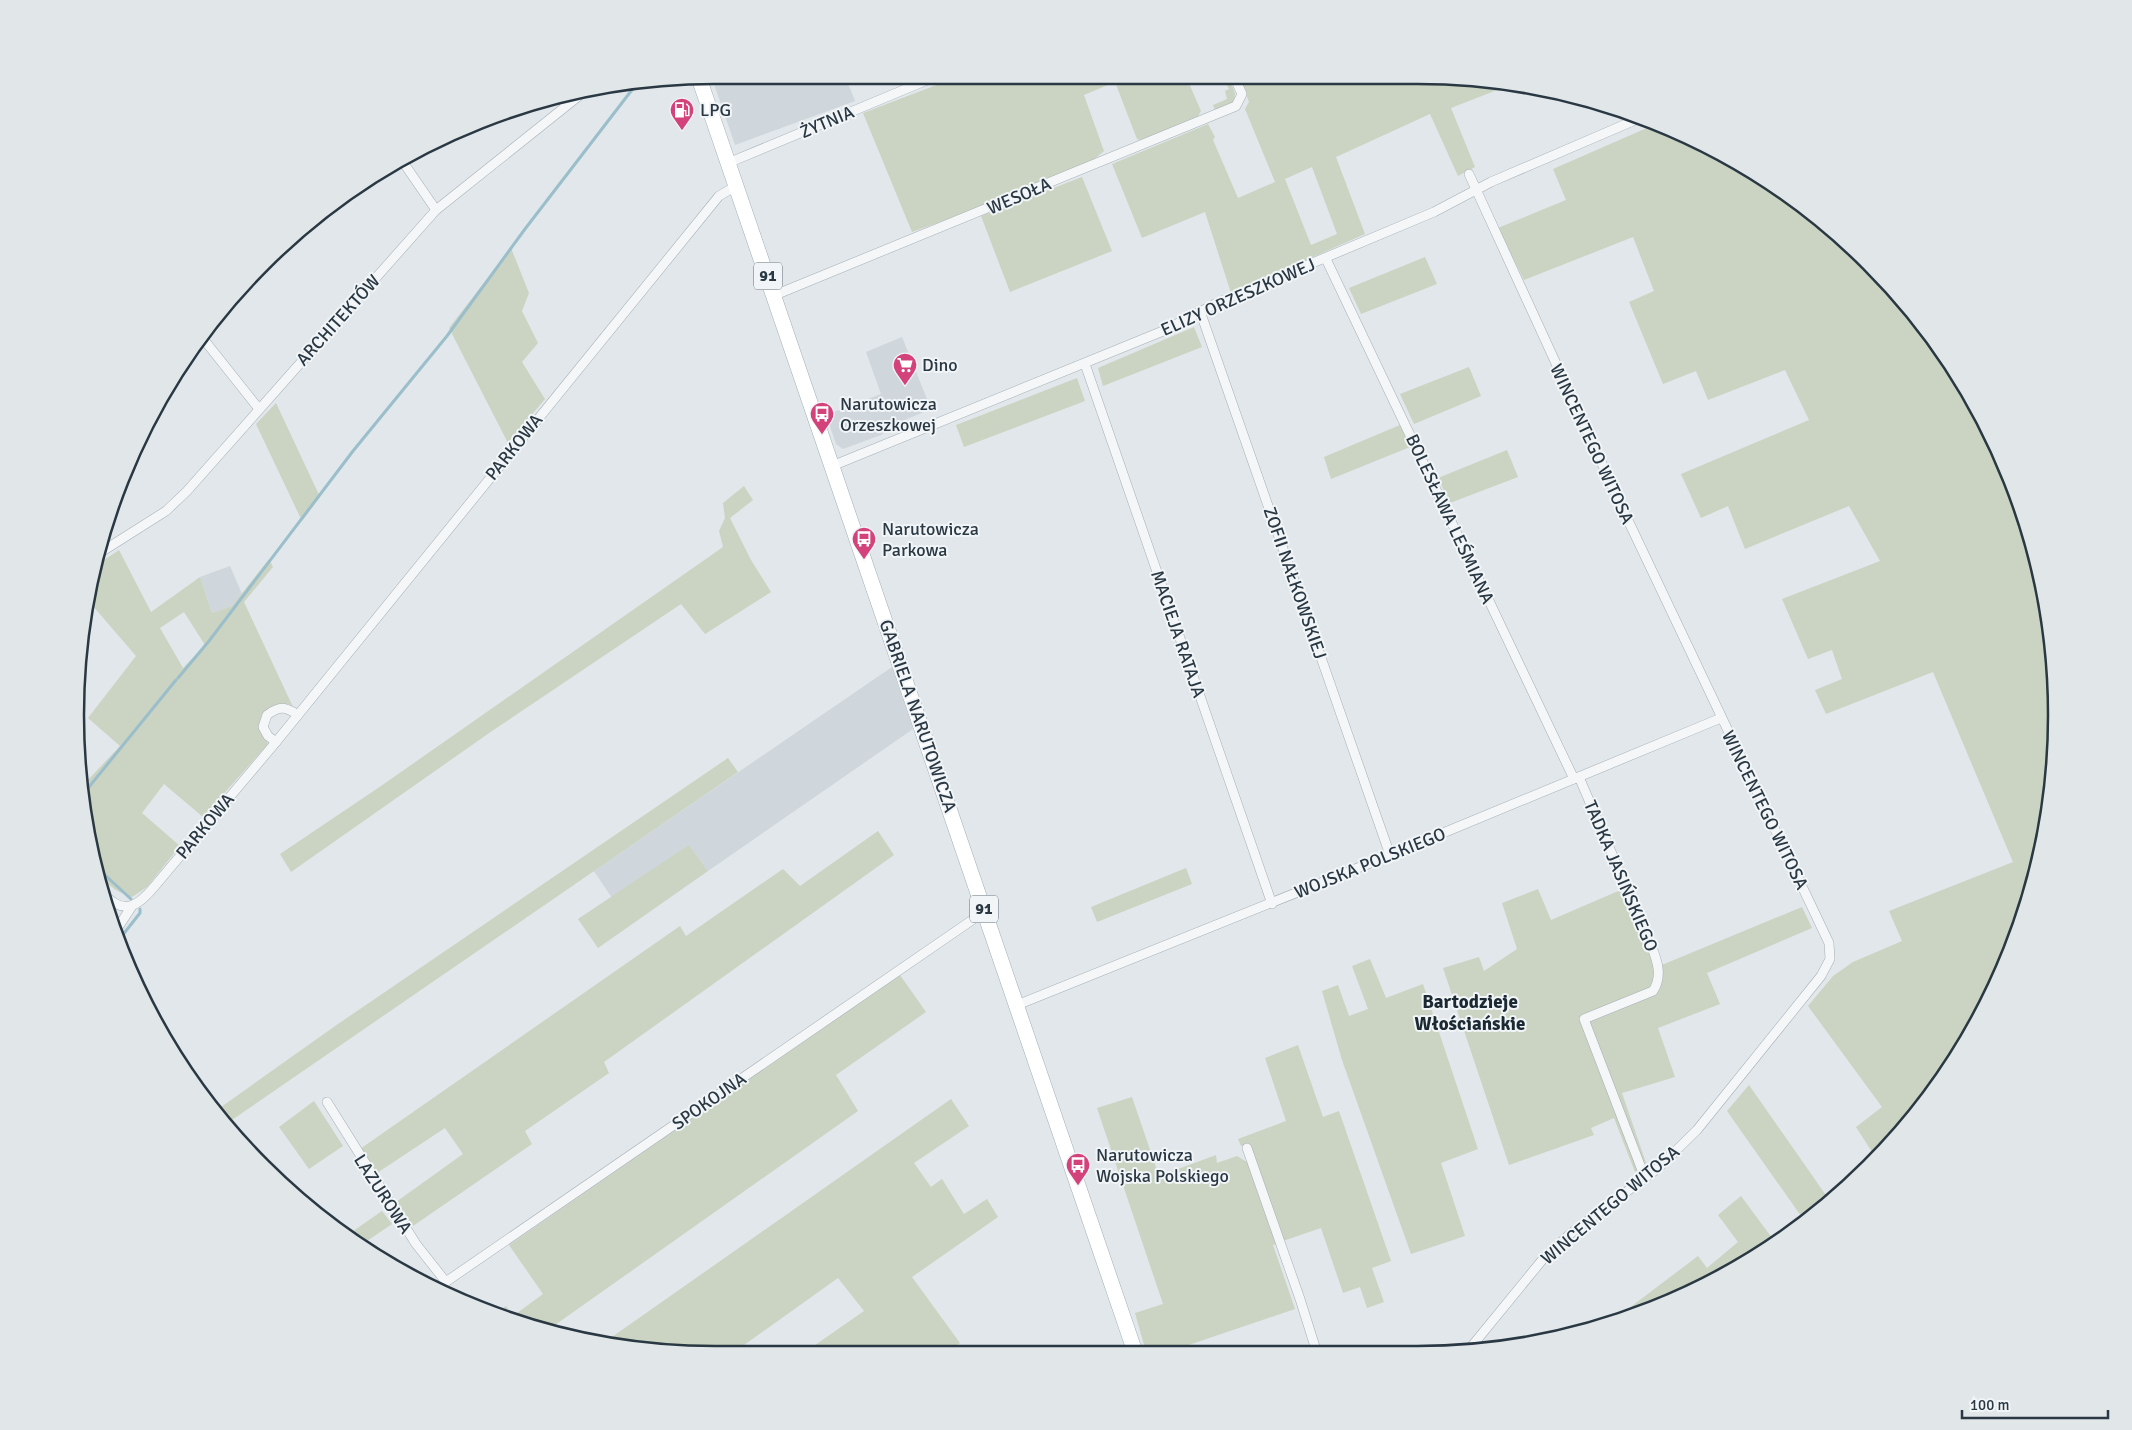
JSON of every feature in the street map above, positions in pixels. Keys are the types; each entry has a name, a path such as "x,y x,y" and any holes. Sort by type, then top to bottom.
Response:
{"main road":[{"name":"GABRIELA NARUTOWICZA","path":"701,84 1133,1346"}],"street":[{"name":"ŻYTNIA","path":"728,163 916,84"},
{"name":"WESOŁA","path":"775,295 1236,106 1242,94 1238,84"},
{"name":"ARCHITEKTÓW","path":"106,549 166,511 187,492 436,210 572,101"},
{"name":"ELIZY ORZESZKOWEJ","path":"832,466 1162,331 1200,311 1434,212 1475,191 1632,122"},
{"path":"405,165 436,210"},
{"name":"WINCENTEGO WITOSA","path":"1468,174 1721,718 1829,943 1830,959 1821,976 1697,1130 1657,1170 1570,1234 1543,1259 1475,1343"},
{"name":"PARKOWA","path":"120,925 132,906 140,903 276,742 719,196 736,186"},
{"name":"BOLESŁAWA LEŚMIANA","path":"1326,259 1576,778"},
{"name":"ZOFII NAŁKOWSKIEJ","path":"1200,311 1390,855"},
{"path":"206,342 259,409"},
{"name":"MACIEJA RATAJA","path":"1085,364 1272,904"},
{"path":"276,742 268,736 263,727 267,715 280,707 288,708 298,715"},
{"name":"WOJSKA POLSKIEGO","path":"1017,1005 1272,904 1721,718"},
{"name":"TADKA JASIŃSKIEGO","path":"1576,778 1651,945 1658,971 1658,981 1653,991 1584,1019 1645,1178"},
{"path":"112,902 121,906 132,906"},
{"name":"SPOKOJNA","path":"443,1284 985,913"},
{"name":"LAZUROWA","path":"327,1102 416,1244 446,1282"},
{"path":"1246,1148 1315,1346"}],"shaded area":[{"path":"714,84 848,84 855,101 735,145"},
{"path":"902,337 931,409 895,424 881,435 843,449 836,444 826,415 881,394 866,352"},
{"path":"230,566 242,594 232,606 212,613 200,577"},
{"path":"892,667 913,729 708,871 689,845 612,898 594,871"}],"green space":[{"path":"939,84 1110,84 1084,95 1104,151 1092,161 990,204 912,232 863,113"},
{"path":"1116,84 1189,84 1201,111 1197,118 1143,141 1137,139"},
{"path":"1226,84 1231,84 1235,93 1234,103 1215,110 1213,105 1227,99 1225,91 1229,89"},
{"path":"1242,84 1417,84 1458,85 1499,89 1451,108 1475,167 1458,176 1430,114 1336,157 1365,234 1231,293 1205,212 1142,238 1112,164 1208,124 1215,137 1213,140 1238,198 1275,182 1245,109 1249,102","holes":["1312,167 1337,234 1311,245 1285,179"]},
{"path":"1648,128 1733,168 1801,214 1833,240 1892,299 1942,364 1964,399 1983,436 2015,512 2036,592 2047,674 2047,756 2036,838 2015,918 2000,957 1964,1031 1918,1099 1872,1152 1856,1127 1882,1107 1808,1006 1833,976 1853,962 1902,941 1889,911 2013,862 1933,672 1826,714 1815,690 1842,679 1832,650 1808,659 1782,599 1880,561 1849,506 1745,549 1728,506 1701,518 1681,474 1809,420 1785,370 1708,400 1696,371 1663,384 1629,302 1654,291 1633,237 1524,280 1498,228 1566,200 1553,169"},
{"path":"1082,177 1112,251 1010,292 981,216"},
{"path":"511,248 529,293 522,311 538,343 522,362 545,399 508,443 449,328"},
{"path":"1425,257 1437,284 1361,314 1349,288"},
{"path":"1194,327 1202,347 1103,386 1098,368"},
{"path":"1469,367 1481,396 1414,424 1400,394"},
{"path":"1077,378 1085,401 964,447 956,425"},
{"path":"276,403 320,497 302,521 256,424"},
{"path":"1400,425 1410,447 1331,479 1324,457"},
{"path":"1507,450 1518,477 1450,503 1438,478"},
{"path":"744,486 753,500 730,518 751,560 771,592 705,634 681,604 492,731 291,872 280,854 381,786 723,547 719,531 725,518 723,503"},
{"path":"119,550 151,612 200,577 212,613 232,606 269,559 273,567 244,602 293,707 289,704 276,705 263,715 260,728 268,744 203,817 164,784 142,813 180,846 147,887 132,897 116,890 106,881 96,838 87,780 120,746 88,718 136,656 93,607 103,561","holes":["184,612 205,645 183,668 160,628"]},
{"path":"728,758 738,772 231,1120 221,1107 338,1024"},
{"path":"878,831 894,855 604,1062 609,1073 525,1131 532,1144 413,1226 396,1202 463,1154 445,1128 377,1173 360,1149 680,926 686,936 783,869 800,886"},
{"path":"689,845 708,871 598,948 578,919"},
{"path":"1186,868 1192,884 1097,922 1091,907"},
{"path":"1538,889 1551,920 1623,889 1657,967 1802,907 1812,928 1707,973 1720,1004 1658,1028 1675,1077 1622,1093 1646,1163 1635,1172 1614,1118 1591,1128 1594,1135 1509,1165 1443,968 1479,957 1484,971 1517,949 1502,903"},
{"path":"1370,959 1386,998 1423,984 1478,1149 1441,1163 1465,1236 1411,1254 1342,1060 1322,991 1338,985 1349,1016 1368,1009 1352,966"},
{"path":"900,975 926,1012 836,1075 858,1111 554,1325 516,1314 543,1294 509,1245"},
{"path":"1298,1045 1323,1117 1339,1111 1391,1261 1372,1268 1384,1302 1367,1308 1360,1287 1343,1293 1321,1228 1283,1241 1249,1143 1241,1146 1238,1139 1286,1121 1265,1058"},
{"path":"1749,1085 1826,1196 1801,1216 1727,1111"},
{"path":"1132,1097 1159,1176 1216,1155 1217,1163 1237,1156 1247,1162 1276,1244 1273,1245 1295,1309 1186,1346 1144,1346 1135,1313 1163,1304 1097,1108"},
{"path":"951,1099 969,1126 914,1163 931,1187 942,1179 964,1214 987,1199 998,1217 912,1277 960,1343 956,1346 814,1346 864,1311 838,1278 743,1346 674,1345 612,1337"},
{"path":"314,1101 343,1146 309,1169 279,1127"},
{"path":"1741,1196 1772,1237 1733,1262 1696,1281 1625,1311 1698,1256 1707,1268 1738,1242 1718,1215"},
{"path":"382,1211 392,1224 366,1241 352,1232"},
{"path":"506,1306 510,1312 502,1309"}],"waterway":[{"path":"178,678 209,641 353,451 447,336 525,229 633,89"},
{"path":"88,788 176,680"},
{"path":"104,874 131,899"},
{"path":"123,934 140,913 140,909"}],"place":[{"name":"LPG","path":"682,131"},
{"name":"Dino","path":"905,386"},
{"name":"Narutowicza Orzeszkowej","path":"822,435"},
{"name":"Narutowicza Parkowa","path":"864,560"},
{"name":"Narutowicza Wojska Polskiego","path":"1078,1186"}],"district":[{"name":"Bartodzieje Włościańskie","path":"1470,1013"}]}
